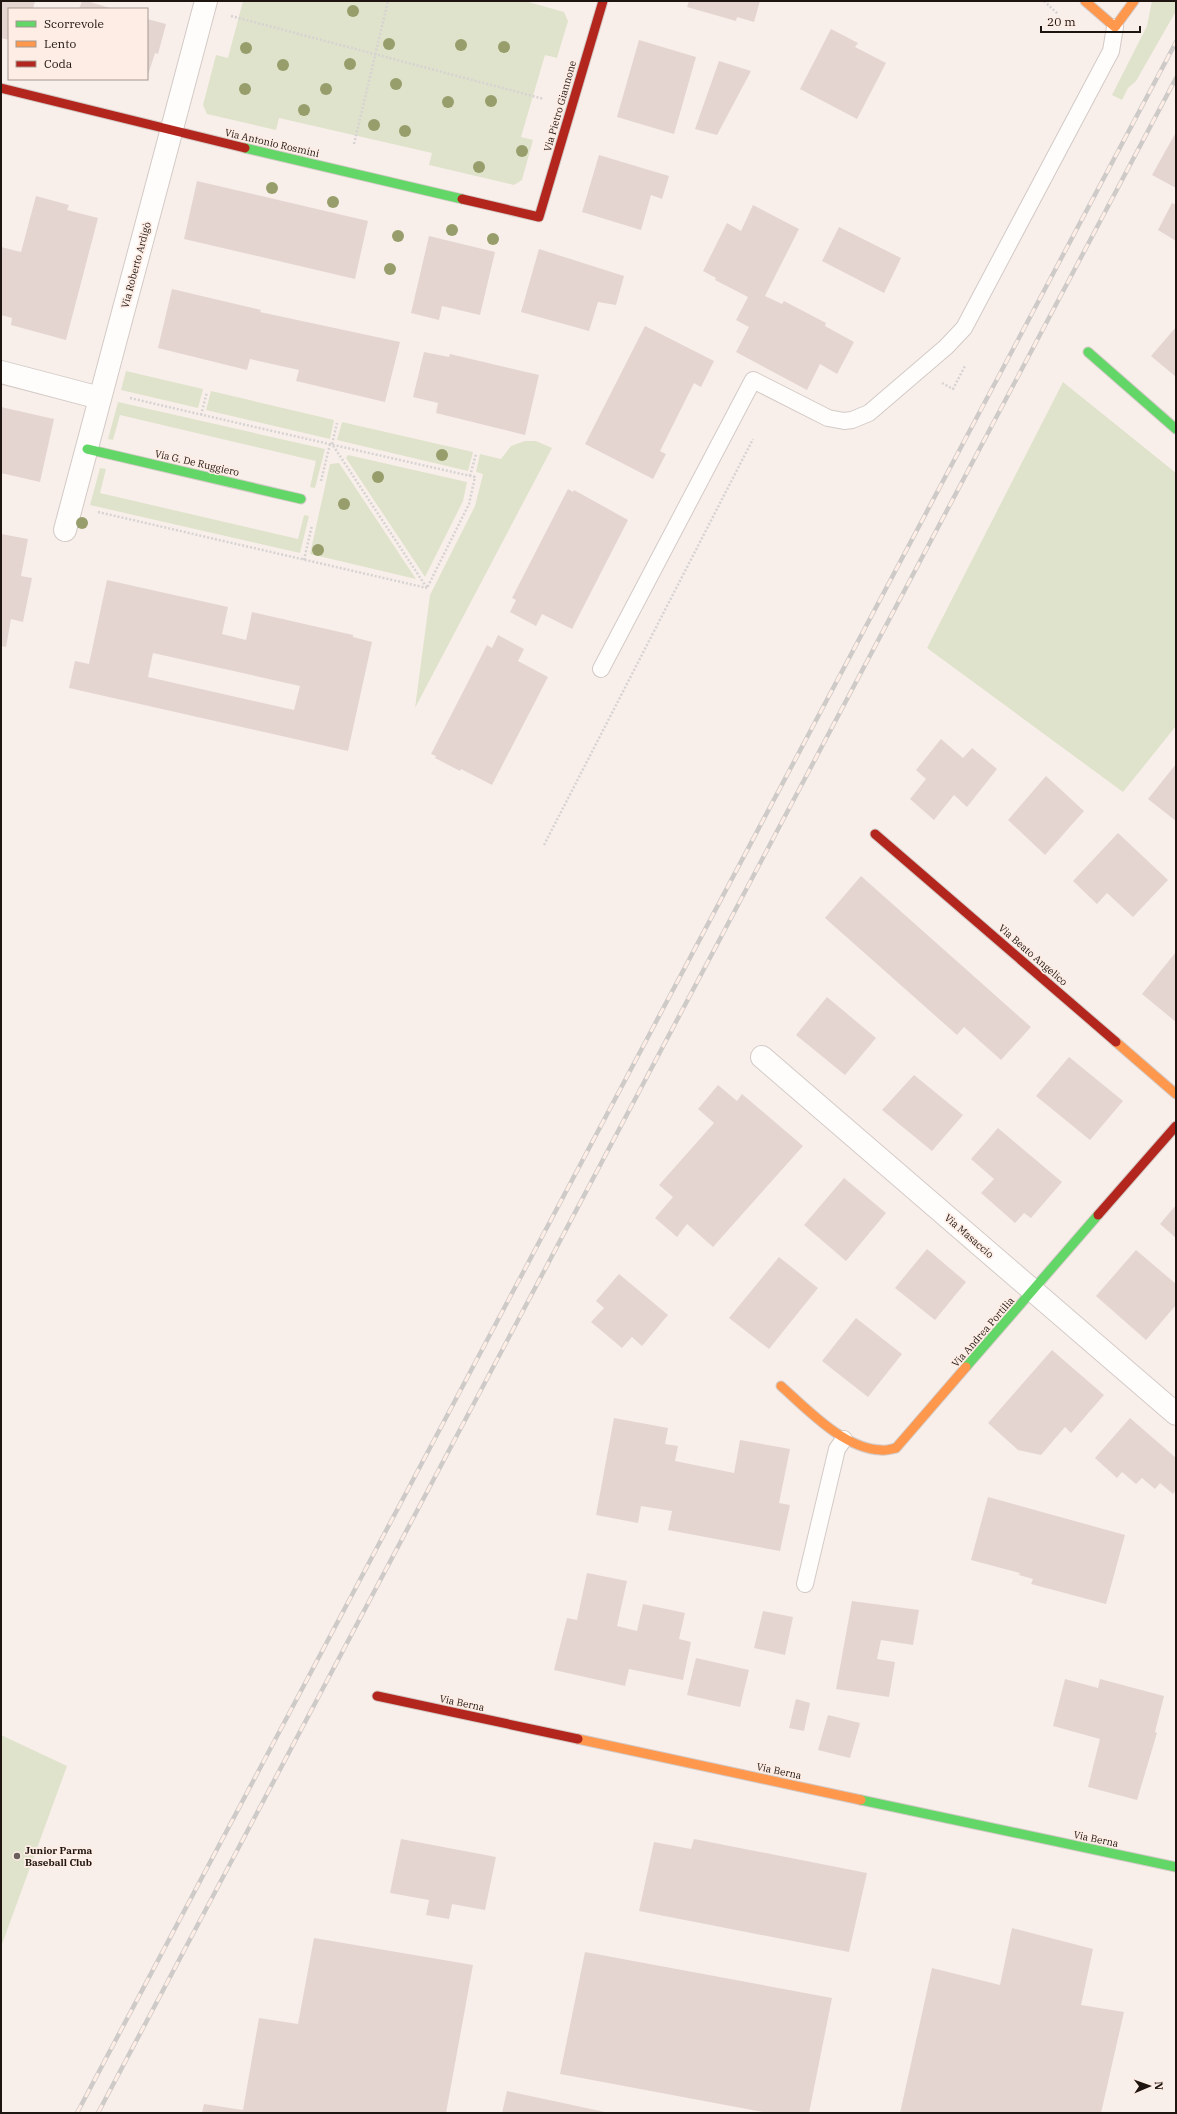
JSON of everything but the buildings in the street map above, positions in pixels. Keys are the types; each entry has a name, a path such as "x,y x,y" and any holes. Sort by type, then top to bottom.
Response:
{"street":[{"name":"Via Pietro Giannone","path":"539,217 603,1"},
{"path":"1086,1 1115,27 1134,1"},
{"name":"Via Roberto Ardigò","path":"65,530 205,5"},
{"name":"Via Antonio Rosmini","path":"1,88 171,131 539,217"},
{"path":"1088,352 1176,429"},
{"path":"1,372 101,395"},
{"name":"Via G. De Ruggiero","path":"87,449 301,499"},
{"name":"Via Beato Angelico","path":"875,834 1176,1094"},
{"name":"Via Masaccio","path":"762,1057 1176,1414"},
{"name":"Via Andrea Portilia","path":"781,1386 844,1439 858,1445 882,1450 896,1448 1176,1126"},
{"name":"Via Berna","path":"377,1696 1176,1868"}],"lane":[{"path":"601,669 753,380 828,418 844,421 852,420 869,413 946,347 964,328 1111,51 1115,27"},
{"path":"805,1584 837,1449 844,1439"}],"path":[{"path":"347,172 388,1"},
{"path":"205,5 375,54 572,106"},
{"path":"201,415 207,392"},
{"path":"101,395 201,415 475,477 469,504 427,588"},
{"path":"337,423 332,444 427,588"},
{"path":"470,476 476,454"},
{"path":"72,506 427,588"}],"green space":[{"path":"243,1 525,1 564,12 568,21 557,58 545,55 521,137 533,140 522,180 514,185 429,165 432,153 279,118 276,130 207,114 203,105 216,55 228,58"},
{"path":"1152,1 1176,1 1176,11 1136,81 1128,88 1122,100 1112,95 1147,26"},
{"path":"126,371 203,389 198,408 121,390"},
{"path":"1063,382 1176,473 1176,726 1123,792 927,648"},
{"path":"211,391 334,420 330,439 206,410"},
{"path":"118,402 325,449 315,488 310,487 316,461 120,415 113,440 108,439"},
{"path":"342,422 473,452 468,471 337,440"},
{"path":"525,441 536,441 552,448 415,708 430,595 475,506 483,474 476,472 480,454 501,459 511,446"},
{"path":"348,455 467,482 463,501 425,577 346,458"},
{"path":"339,463 416,579 310,554 330,464"},
{"path":"100,468 106,469 100,493 298,539 304,515 309,516 300,553 90,505"},
{"name":"Junior Parma Baseball Club","path":"1,1735 67,1766 1,1947"}],"railway":[{"path":"77,2113 1176,42"},
{"path":"98,2113 1176,78"}],"traffic: fast":[{"path":"245,148 462,199"},
{"path":"1088,352 1176,429"},
{"path":"87,449 301,499"},
{"path":"966,1367 1098,1215"},
{"path":"861,1800 1176,1867"}],"traffic: slow":[{"path":"1085,1 1115,27 1134,1"},
{"path":"1116,1042 1176,1094"},
{"path":"781,1386 814,1416 853,1443 867,1448 887,1450 896,1448 966,1367"},
{"path":"578,1739 861,1800"}],"traffic: jam":[{"path":"462,199 539,217 603,1"},
{"path":"1,88 245,148"},
{"path":"875,834 1116,1042"},
{"path":"1098,1215 1176,1126"},
{"path":"377,1696 578,1739"}],"place":[{"name":"Junior Parma Baseball Club","path":"17,1856"}]}
